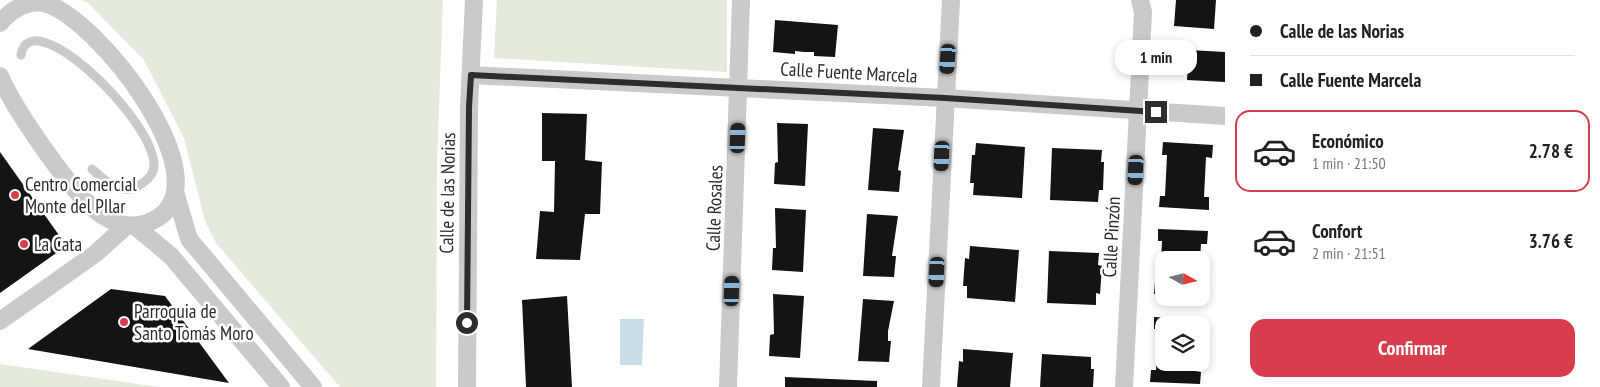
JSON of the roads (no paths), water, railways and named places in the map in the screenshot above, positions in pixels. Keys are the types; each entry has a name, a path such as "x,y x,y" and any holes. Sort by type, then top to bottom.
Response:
{"street":[{"name":"Calle de las Norias","path":"467,387 469,107 474,0"},
{"name":"Calle Rosales","path":"728,387 740,87 741,0"},
{"path":"931,387 951,0"},
{"name":"Calle Pinzón","path":"1124,387 1139,111 1143,12 1140,0"},
{"path":"0,23 7,15 24,4 40,1 64,12 89,31 161,128 173,157 175,192 189,239 313,387"},
{"name":"Calle Fuente Marcela","path":"471,75 945,98 1225,116"},
{"path":"0,76 8,94 60,170 92,209 131,227 170,256 282,387"},
{"path":"0,321 131,227 154,220 166,209 175,192"}],"lane":[{"path":"21,55 22,41 28,32"},
{"path":"92,169 120,189 134,189 148,180 154,166 144,133 130,106 102,69"}],"water":[{"path":"620,319 644,319 642,365 620,365"}],"place":[{"name":"Centro Comercial Monte del PIlar","path":"15,195"},
{"name":"La Cata","path":"24,244"},
{"name":"Parroquia de Santo Tomás Moro","path":"124,322"}]}
